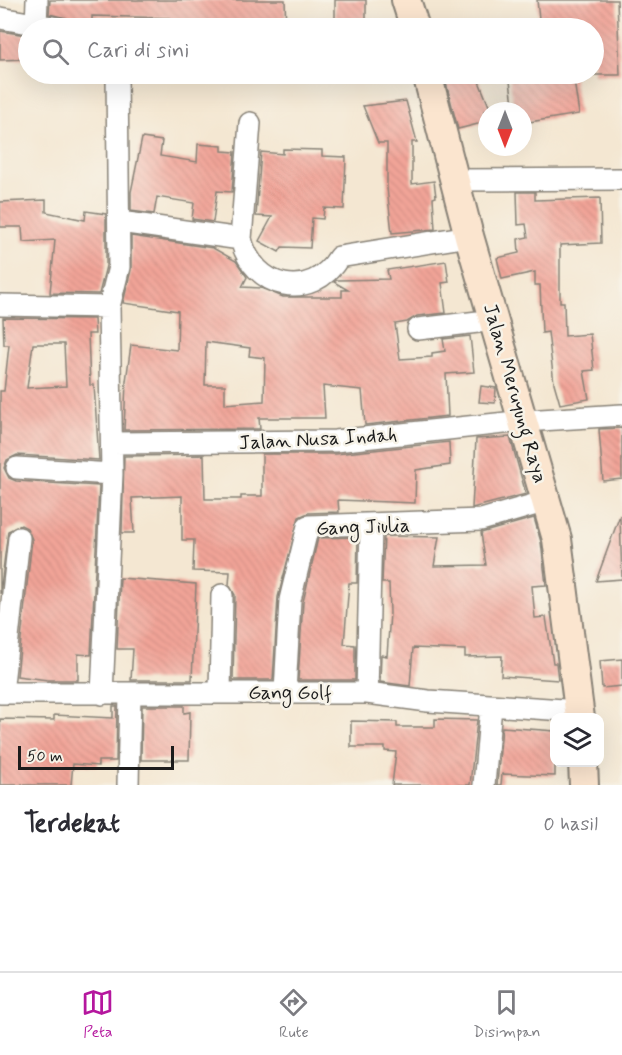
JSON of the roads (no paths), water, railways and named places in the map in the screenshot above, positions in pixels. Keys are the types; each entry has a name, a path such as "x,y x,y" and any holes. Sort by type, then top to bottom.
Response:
{"main road":[{"path":"406,0 410,18"},
{"name":"Jalan Meruyung Raya","path":"430,84 469,236 557,539 579,713"},
{"path":"583,767 584,785"}],"street":[{"path":"36,18 37,0"},
{"path":"0,18 18,22"},
{"path":"102,694 112,474 109,307 119,267 117,84"},
{"path":"250,123 241,239 245,256 254,268 266,277 300,286 323,277 339,257 469,236"},
{"path":"454,180 622,179"},
{"path":"120,222 241,239"},
{"path":"0,305 109,307"},
{"path":"418,329 495,320"},
{"name":"Jalan Nusa Indah","path":"112,443 334,441 524,421 622,415"},
{"path":"17,468 112,474"},
{"name":"Gang Jiulia","path":"285,692 290,600 308,526 371,526 481,520 547,501"},
{"path":"367,693 371,526"},
{"path":"1,693 19,538"},
{"path":"220,692 222,595"},
{"name":"Gang Golf","path":"1,693 367,693 428,701 568,713"},
{"path":"128,785 130,694"},
{"path":"483,785 490,706"}]}
